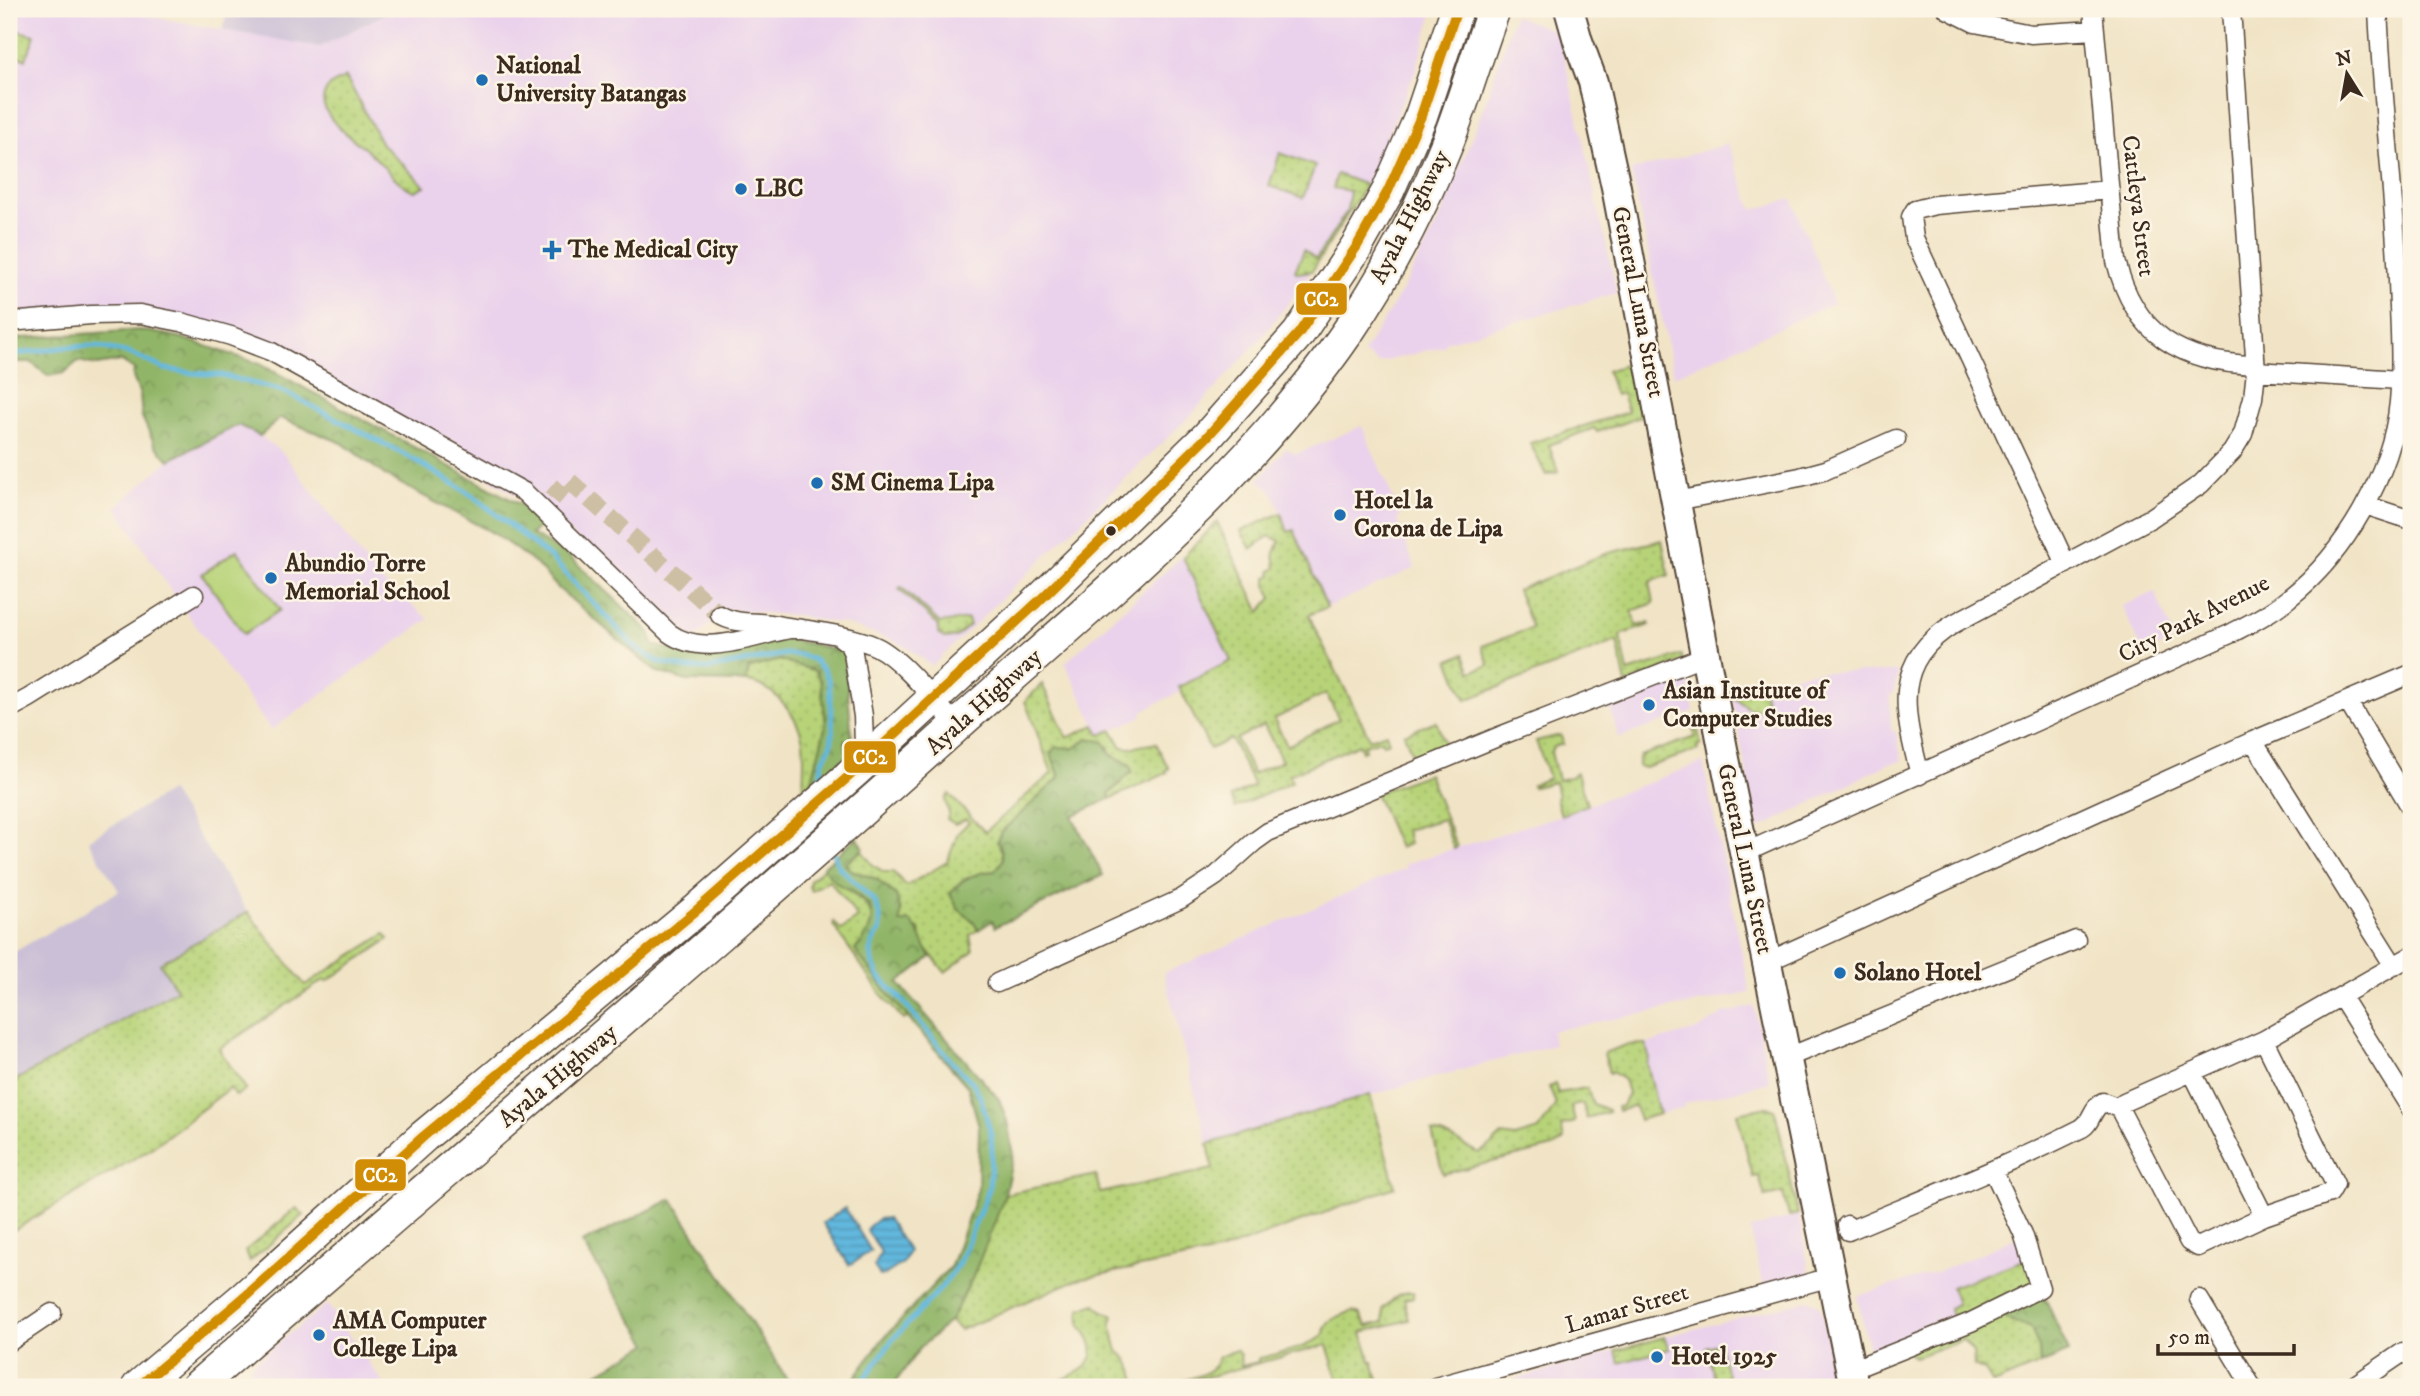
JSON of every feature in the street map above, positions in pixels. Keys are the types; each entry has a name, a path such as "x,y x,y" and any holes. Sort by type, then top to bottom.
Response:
{"highway":[{"name":"Ayala Highway","path":"138,1387 247,1295 424,1136 698,909 857,768 1037,603 1238,404 1299,332 1357,246 1388,191 1421,116 1457,9"},
{"name":"Ayala Highway","path":"197,1387 809,859 1168,536 1290,408 1323,368 1387,269 1425,195 1452,132 1494,9"},
{"path":"424,1136 451,1168"}],"main road":[{"name":"General Luna Street","path":"1569,9 1593,82 1631,263 1744,853 1852,1379"},
{"name":"General Luna Street","path":"1589,9 1594,39 1593,82"}],"street":[{"path":"1947,9 1975,23 2031,34 2094,30"},
{"name":"Cattleya Street","path":"2093,9 2116,261 2121,280 2135,310 2170,344 2192,356 2256,368 2400,380"},
{"path":"1920,775 1907,726 1905,700 1910,673 1927,644 1945,629 2180,501 2220,467 2245,428 2253,398 2256,368 2231,9"},
{"name":"City Park Avenue","path":"1744,853 2157,668 2264,616 2312,578 2332,554 2365,505 2383,467 2394,432 2400,380 2406,357 2378,9"},
{"path":"2066,564 1914,238 1911,217 1915,210 1935,205 2110,190"},
{"path":"9,322 140,314 181,322 250,343 270,351 524,492 669,633 680,640 718,643 790,628 799,629"},
{"path":"1676,501 1826,470 1896,439"},
{"path":"551,519 549,511 552,499"},
{"path":"2365,505 2411,520"},
{"path":"9,709 194,595"},
{"path":"720,615 729,620 799,629 861,641 882,650 957,726"},
{"path":"840,637 848,643 853,653 863,716 864,744 857,768"},
{"path":"997,983 1181,899 1216,876 1269,832 1500,736 1705,656"},
{"path":"1767,962 2253,741 2411,674"},
{"path":"2348,702 2411,808"},
{"path":"2253,741 2394,966"},
{"path":"1786,1058 2076,940"},
{"path":"2119,1108 2124,1102 2193,1074 2264,1040 2411,956"},
{"path":"2341,997 2410,1102"},
{"path":"1847,1225 1848,1231 2084,1128 2098,1105 2103,1102 2119,1108 2193,1246 2198,1247 2264,1216 2330,1193 2335,1184 2264,1040"},
{"path":"2193,1074 2264,1216"},
{"path":"1852,1379 2039,1288 2023,1234 1993,1170"},
{"name":"Lamar Street","path":"1435,1387 1831,1277"},
{"path":"2199,1299 2252,1387"},
{"path":"9,1342 52,1313"},
{"path":"2352,1387 2402,1353 2411,1354"}],"shaded area":[{"path":"9,9 109,9 320,47 394,9 1434,9 1415,72 1366,185 1299,290 1255,345 1192,414 932,666 895,641 845,624 799,616 725,609 697,637 686,640 554,518 273,349 173,317 9,319"},
{"path":"227,9 394,9 320,47 223,30"},
{"path":"1514,15 1559,33 1617,293 1445,342 1445,346 1378,363 1363,353 1398,298 1441,216 1485,104"},
{"path":"1728,144 1753,210 1792,199 1834,303 1674,376 1631,171"},
{"name":"Abundio Torre Memorial School","path":"238,425 260,436 283,453 377,577 429,619 271,730 177,600 116,507 169,460"},
{"name":"Hotel la Corona de Lipa","path":"1362,426 1397,508 1400,517 1397,519 1415,568 1327,607 1294,530 1289,532 1272,491 1258,480 1286,448 1295,454 1299,453"},
{"path":"1182,556 1231,662 1179,687 1181,691 1142,711 1143,716 1100,735 1065,663"},
{"path":"2155,592 2175,640 2144,653 2122,606"},
{"path":"1809,672 1898,672 1893,694 1890,695 1891,730 1896,732 1902,761 1888,764 1761,828 1757,825 1731,691"},
{"name":"Asian Institute of Computer Studies","path":"1687,675 1694,711 1618,738 1611,709 1606,710 1604,703"},
{"path":"1703,762 1750,993 1551,1031 1554,1045 1406,1085 1208,1144 1164,973 1406,868 1405,864 1561,815"},
{"path":"170,791 248,912 160,963 178,989 16,1080 9,1070 9,955 119,891 88,840"},
{"path":"1754,1006 1770,1082 1683,1104 1684,1108 1659,1114 1647,1063 1649,1058 1646,1044 1697,1030 1723,1014"},
{"path":"1799,1215 1810,1275 1764,1288 1750,1229"},
{"path":"2022,1235 2029,1258 1951,1288 1957,1304 1956,1325 1871,1358 1857,1296 1940,1271"},
{"path":"1808,1300 1817,1303 1821,1308 1838,1387 1488,1387 1679,1333"},
{"name":"AMA Computer College Lipa","path":"327,1304 386,1387 263,1387 249,1367"}],"green space":[{"path":"9,29 35,35 26,59 9,54"},
{"path":"346,77 382,144 425,186 415,191 403,184 329,116 323,98 327,89"},
{"path":"1280,153 1315,166 1303,198 1269,186"},
{"path":"1337,174 1366,185 1312,271 1298,273 1295,271 1304,250 1316,259 1347,211 1350,191 1333,188"},
{"path":"140,330 179,337 260,364 523,506 539,527 531,534 569,556 650,632 653,645 696,656 721,657 720,653 783,638 842,651 845,656 852,739 845,740 847,755 810,788 826,724 821,683 816,671 780,660 749,668 746,682 686,681 655,671 558,588 537,565 495,534 386,476 342,443 280,418 260,436 238,425 169,460 155,445 142,417 140,395 133,377 134,369 121,361 97,365 78,361 64,373 48,376 31,362 9,362 9,339"},
{"path":"1628,364 1640,417 1597,432 1594,428 1549,445 1558,472 1546,475 1530,443 1628,412 1622,393 1615,395 1607,371"},
{"path":"1281,513 1288,532 1294,530 1327,607 1309,615 1315,629 1370,739 1386,733 1389,742 1383,744 1381,740 1364,745 1365,750 1362,751 1359,744 1289,775 1292,782 1235,808 1231,797 1254,786 1231,739 1210,749 1179,687 1231,661 1183,557 1217,522 1260,612 1272,598 1267,587 1267,577 1272,575 1271,571 1276,568 1274,555 1280,541 1269,536 1251,549 1241,531","holes":["1326,693 1339,719 1287,746 1274,719","1264,725 1282,761 1253,774 1236,739"]},
{"path":"1662,540 1669,575 1650,582 1654,603 1632,611 1637,626 1650,625 1620,635 1628,672 1682,655 1682,661 1626,684 1617,641 1466,700 1449,660 1464,654 1471,672 1489,665 1482,646 1532,628 1517,590 1605,554"},
{"path":"237,550 280,610 244,634 202,574"},
{"path":"901,587 940,623 968,619 970,625 956,637 944,638 938,633 938,625 899,589"},
{"path":"780,660 816,671 821,683 826,724 810,788 803,792 803,744 794,718 773,694 746,682 749,668"},
{"path":"1762,683 1767,707 1771,707 1773,713 1748,708 1732,696 1731,691"},
{"path":"1042,684 1067,738 1095,725 1100,735 1112,730 1122,747 1156,743 1169,769 1166,770 1167,773 1110,799 1109,794 1121,783 1130,765 1111,754 1108,747 1088,738 1075,748 1051,755 1059,774 1058,779 1001,832 997,841 1003,860 995,871 983,872 958,909 973,921 978,930 970,935 973,951 945,972 923,945 919,929 900,923 896,895 876,879 851,870 845,864 861,850 873,865 884,872 893,872 906,886 947,862 958,833 969,822 966,819 955,824 947,819 949,813 945,800 949,794 985,832 1052,773 1025,701"},
{"path":"1436,721 1448,752 1417,765 1404,734"},
{"path":"1696,722 1701,744 1697,746 1698,750 1645,768 1638,766 1640,756 1695,737 1692,723"},
{"path":"1561,735 1563,744 1553,747 1551,752 1558,780 1577,773 1587,805 1561,815 1555,782 1533,787 1532,785 1549,778 1536,741"},
{"path":"1088,738 1104,742 1111,755 1130,765 1132,772 1109,793 1110,799 1072,816 1103,875 995,927 992,921 978,930 973,921 958,909 950,894 970,877 995,871 1003,860 997,841 1001,832 1058,779 1059,774 1051,754 1056,747 1075,748"},
{"path":"1428,774 1457,847 1454,849 1443,819 1406,830 1409,844 1399,848 1375,793"},
{"path":"857,837 864,848 845,864 851,870 876,879 896,895 901,911 900,923 910,921 914,925 931,957 898,983 999,1099 1007,1121 1013,1155 1005,1194 972,1279 950,1321 920,1348 892,1387 848,1387 882,1340 951,1266 978,1189 979,1126 968,1087 890,997 855,950 865,938 871,924 870,911 861,898 838,884 823,867"},
{"path":"824,868 856,895 870,912 871,922 866,935 855,950 908,1017 904,1020 884,998 833,925 834,922 841,930 858,918 829,880 812,891 809,887 810,880"},
{"path":"248,912 305,985 385,934 389,939 219,1049 246,1089 236,1096 230,1088 150,1149 9,1233 9,1084 177,990 160,963"},
{"path":"1646,1044 1649,1058 1647,1063 1659,1114 1639,1120 1635,1106 1618,1111 1617,1107 1622,1106 1628,1093 1624,1080 1612,1072 1609,1073 1604,1053 1626,1045"},
{"path":"1555,1084 1558,1093 1587,1088 1593,1104 1609,1112 1586,1118 1583,1104 1571,1106 1575,1122 1561,1126 1564,1140 1553,1147 1443,1174 1432,1132 1479,1153 1502,1135 1515,1137 1539,1130 1556,1104 1549,1087"},
{"path":"1370,1095 1395,1187 1218,1252 1078,1279 960,1330 950,1321 972,1279 1005,1194 1096,1175 1100,1193 1213,1169 1208,1144"},
{"path":"1767,1107 1774,1110 1776,1115 1798,1214 1789,1216 1783,1193 1765,1197 1759,1176 1753,1177 1737,1113"},
{"path":"672,1199 792,1387 574,1387 648,1344 582,1243"},
{"path":"296,1208 304,1215 250,1261 245,1251"},
{"path":"2029,1258 2038,1287 1956,1325 1949,1308 1957,1304 1951,1287"},
{"path":"2041,1289 2069,1352 2040,1364 2039,1349 2031,1328 2006,1319 2005,1313"},
{"path":"1413,1292 1414,1297 1404,1299 1409,1320 1362,1332 1380,1387 1340,1387 1327,1345 1169,1387 1061,1387 1059,1381 1080,1371 1092,1357 1092,1346 1080,1326 1080,1309 1096,1304 1113,1316 1111,1325 1118,1351 1127,1359 1133,1370 1137,1386 1144,1386 1199,1376 1214,1366 1219,1357 1236,1350 1240,1355 1241,1366 1301,1347 1324,1334 1327,1325 1334,1319 1353,1311 1360,1314 1367,1326 1384,1322 1383,1309 1398,1295"},
{"path":"2006,1307 2011,1322 2031,1328 2039,1349 2040,1364 1993,1384 1985,1371 1974,1366 1973,1352 1963,1340 1915,1357 1908,1351"},
{"path":"1664,1337 1669,1349 1619,1363 1616,1351"},
{"path":"1719,1344 1730,1387 1717,1387 1706,1347"}],"water":[{"path":"845,1208 871,1251 849,1265 823,1223"},
{"path":"887,1218 909,1251 903,1263 880,1276 874,1266 881,1252 867,1231 878,1219"}],"waterway":[{"path":"9,355 95,346 129,353 165,369 221,375 283,391 413,459 472,495 551,558 636,648 659,662 685,668 708,669 785,654 801,655 814,660 824,670 829,682 833,729 831,745 822,763 819,787"},
{"path":"833,851 838,866 875,902 880,915 880,931 872,943 871,951 879,977 973,1083 981,1099 991,1134 992,1149 989,1189 959,1263 941,1288 893,1339 859,1387"}],"tunnel":[{"path":"552,499 568,480 720,615"}],"transit line":[{"name":"CC2","path":"138,1387 247,1295 424,1136 698,909 856,770 1037,603 1206,438 1299,333 1357,246 1388,191 1421,116 1457,9"}],"place":[{"name":"National University Batangas","path":"482,80"},
{"name":"LBC","path":"741,189"},
{"name":"The Medical City","path":"552,250"},
{"name":"SM Cinema Lipa","path":"817,483"},
{"name":"Hotel la Corona de Lipa","path":"1340,515"},
{"name":"Abundio Torre Memorial School","path":"271,578"},
{"name":"Asian Institute of Computer Studies","path":"1649,705"},
{"name":"Solano Hotel","path":"1840,973"},
{"name":"AMA Computer College Lipa","path":"319,1335"},
{"name":"Hotel 1925","path":"1657,1357"}]}
